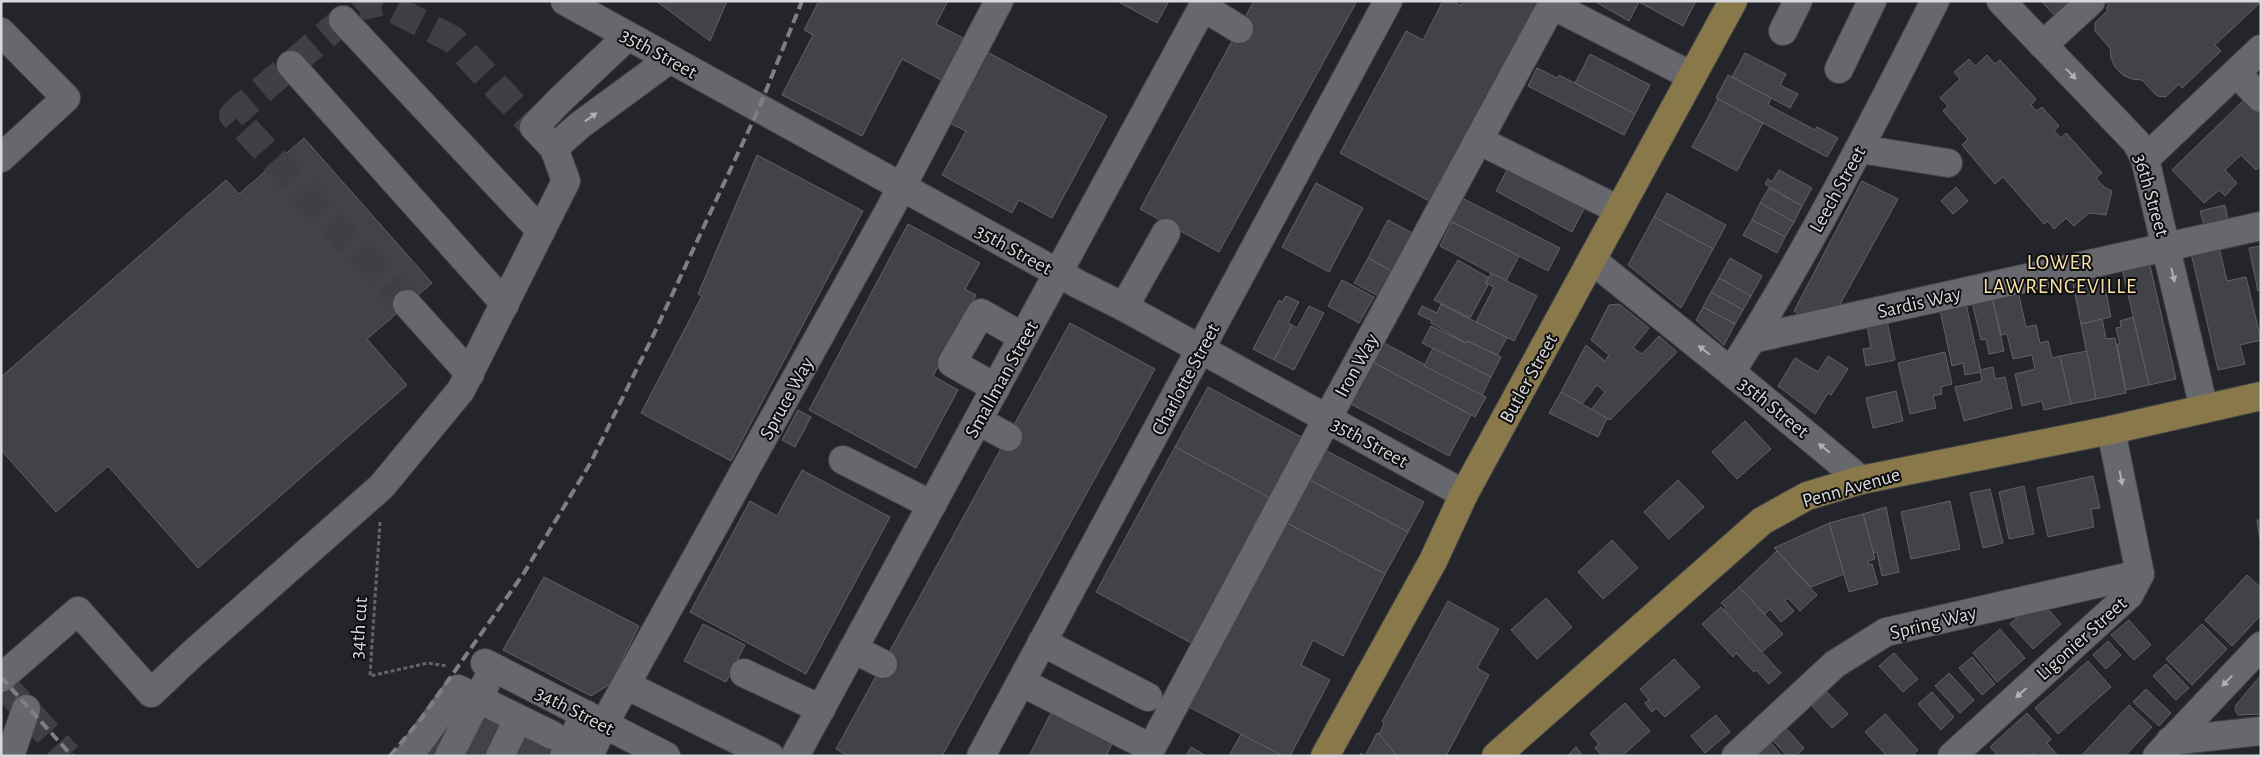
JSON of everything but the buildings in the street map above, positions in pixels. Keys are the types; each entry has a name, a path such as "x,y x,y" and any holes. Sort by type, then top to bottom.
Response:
{"main road":[{"name":"Butler Street","path":"1325,756 1433,561 1464,494 1733,1"},
{"name":"Penn Avenue","path":"1496,756 1762,521 1807,496 1860,480 2112,430 2261,396"}],"street":[{"name":"35th Street","path":"565,1 1464,494"},
{"name":"Spruce Way","path":"594,719 626,684 902,187 999,1"},
{"name":"Charlotte Street","path":"981,756 1388,1"},
{"path":"1783,31 1798,1"},
{"path":"1840,68 1872,1"},
{"name":"Leech Street","path":"1731,372 1752,339 1860,148 1936,1"},
{"name":"36th Street","path":"2001,1 2136,142 2145,159 2204,409"},
{"path":"2043,45 2091,1"},
{"path":"1553,3 1692,76"},
{"name":"Iron Way","path":"1149,752 1553,3"},
{"name":"Smallman Street","path":"796,756 1058,273 1224,10"},
{"path":"343,20 541,231"},
{"path":"1,32 66,98 1,158"},
{"path":"1,678 78,611 151,694 191,654 375,492 462,390 566,181 554,148 534,127 628,36"},
{"path":"2145,159 2261,49"},
{"path":"554,148 580,125 670,59"},
{"path":"291,65 504,304"},
{"path":"2236,73 2261,98"},
{"path":"1478,140 1619,210"},
{"path":"1860,148 1948,163"},
{"name":"Sardis Way","path":"1752,339 2261,226"},
{"path":"1124,307 1166,233"},
{"name":"35th Street","path":"1592,260 1731,372 1860,480"},
{"path":"407,304 470,374"},
{"path":"996,388 952,363 981,313 1024,337"},
{"path":"978,421 1008,437"},
{"name":"Ligonier Street","path":"1952,756 2130,595 2140,574 2112,430"},
{"path":"843,460 932,505"},
{"name":"Spring Way","path":"1736,756 1835,664 1886,632 2140,574"},
{"path":"1042,642 1148,697"},
{"path":"2164,749 2261,646"},
{"path":"854,649 883,664"},
{"path":"744,673 821,709"},
{"path":"486,679 518,719 558,745 594,719"},
{"path":"409,756 458,689 486,679"},
{"path":"449,756 486,679"},
{"name":"34th Street","path":"486,679 594,719 666,756"},
{"path":"1021,682 1149,752"},
{"path":"626,684 770,756"},
{"path":"10,756 26,709"},
{"path":"500,756 518,719"},
{"path":"589,756 594,719"},
{"path":"2164,749 2261,732"}],"path":[{"name":"34th cut","path":"375,492 381,505 370,676 428,663 445,665 486,679"}],"tunnel":[{"path":"407,304 233,115 358,7 380,2 452,39 534,127"},
{"path":"1,682 68,756"}],"railway":[{"path":"390,756 421,719 524,573 591,462 652,338 759,108 802,1"},
{"path":"1,677 72,756"}],"district":[{"name":"LOWER LAWRENCEVILLE","path":"2060,274"}]}
